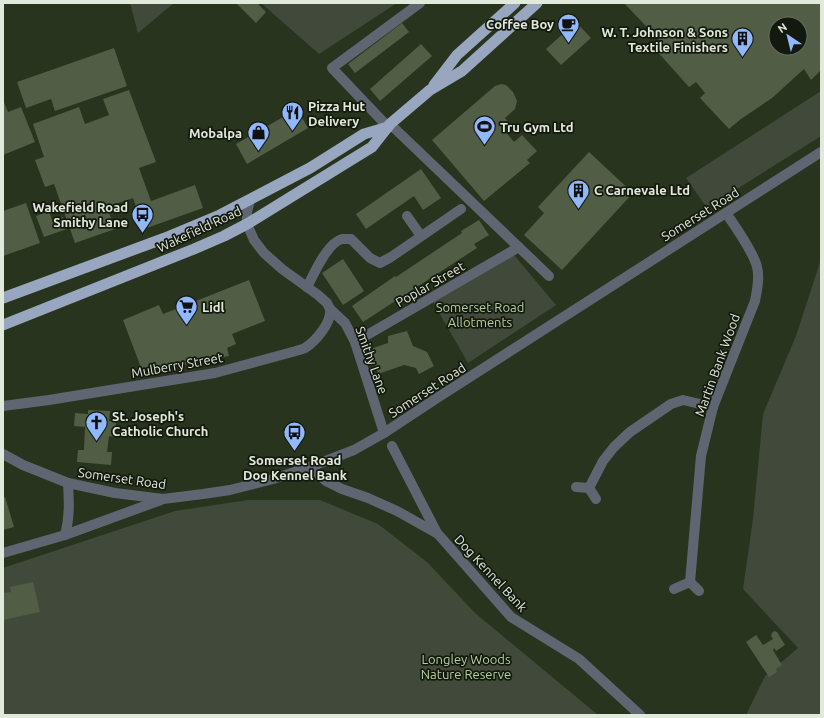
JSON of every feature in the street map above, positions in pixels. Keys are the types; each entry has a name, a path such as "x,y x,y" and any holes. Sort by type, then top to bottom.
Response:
{"highway":[{"name":"Wakefield Road","path":"430,90 457,55 515,3"},
{"name":"Wakefield Road","path":"3,325 194,249 247,224 372,147 389,125 430,90 462,71 537,3"},
{"name":"Wakefield Road","path":"3,298 165,238 220,215 310,168 364,134 389,125"}],"street":[{"path":"420,3 332,68 389,125 549,276"},
{"name":"Somerset Road","path":"3,454 23,465 68,483 115,493 163,499 230,490 273,479 310,467 354,450 384,433 821,152"},
{"path":"247,224 247,212 250,200"},
{"path":"307,287 333,244 342,239 351,240 370,258 380,263 461,209"},
{"name":"Martin Bank Wood","path":"690,582 701,456 713,407 755,301 758,283 757,266 749,249 726,213"},
{"path":"407,216 421,236"},
{"name":"Smithy Lane","path":"247,224 254,240 264,253 282,269 327,303 330,309 345,323 355,342 384,433"},
{"name":"Poplar Street","path":"355,342 519,247"},
{"name":"Mulberry Street","path":"3,406 56,399 215,373 296,351 306,348 324,327 331,315 330,309"},
{"path":"590,488 603,461 614,447 630,432 671,404 683,400 713,407"},
{"name":"Dog Kennel Bank","path":"392,446 438,534 511,617 579,659 640,715"},
{"name":"Dog Kennel Bank","path":"310,467 326,481 397,511 438,534"},
{"path":"65,535 69,522 70,505 68,483"},
{"path":"576,487 590,488"},
{"path":"590,488 596,499"},
{"path":"3,553 65,535 163,499"},
{"path":"674,589 690,582 699,592"}],"green space":[{"path":"130,3 174,3 138,33"},
{"path":"261,3 397,3 319,54"},
{"path":"821,91 821,136 707,208 686,178"},
{"name":"Somerset Road Allotments","path":"514,255 556,305 468,363 433,302"},
{"path":"821,259 821,715 746,715 765,676 798,648 743,589 753,519 763,414 796,336"},
{"name":"Longley Woods Nature Reserve","path":"248,500 320,500 378,524 427,562 475,613 598,715 3,715 3,568 175,511"}],"building":[{"path":"236,3 257,3 266,12 256,23"},
{"name":"W. T. Johnson & Sons Textile Finishers","path":"624,3 819,3 821,7 821,70 811,80 804,69 772,98 729,129 700,98 705,93 696,82 689,87 655,49 662,43"},
{"name":"Coffee Boy","path":"576,22 591,38 561,65 546,49"},
{"path":"402,23 409,32 355,73 348,64"},
{"path":"421,44 432,56 380,101 370,89"},
{"path":"114,48 127,86 55,111 51,99 26,108 17,82"},
{"name":"Tru Gym Ltd","path":"501,84 506,85 513,92 517,101 515,109 505,118 511,125 504,130 514,142 522,135 537,151 527,160 530,163 484,201 432,140 495,86"},
{"path":"129,90 156,162 139,168 151,201 195,185 203,208 144,229 133,198 107,207 115,229 75,243 54,184 45,187 35,160 44,157 33,124 79,107 85,124 109,115 103,99"},
{"path":"3,100 8,112 21,107 35,142 3,155"},
{"path":"297,109 308,128 247,164 236,144"},
{"name":"C Carnevale Ltd","path":"589,152 633,193 562,270 524,235 544,213 538,207"},
{"path":"421,169 441,198 423,210 414,196 366,229 356,214"},
{"path":"26,203 40,243 3,256 3,211"},
{"path":"49,211 52,220 63,217 67,229 44,237 36,216"},
{"path":"479,220 489,235 474,244 477,248 363,322 352,306 395,276 396,277 462,233 461,231"},
{"path":"343,259 364,291 343,305 322,273"},
{"name":"Lidl","path":"249,280 265,321 232,334 236,344 227,348 229,356 143,373 123,320 159,305 163,314"},
{"path":"407,331 413,346 427,352 434,366 419,374 416,368 404,365 378,374 370,349 388,343 388,336"},
{"name":"St. Joseph's Catholic Church","path":"88,410 110,411 109,421 116,421 115,437 109,436 107,452 112,452 111,465 77,462 78,450 84,450 85,427 74,426 75,413 88,414"},
{"path":"5,497 14,527 3,530 3,498"},
{"path":"33,582 40,612 3,620 3,593 11,592 10,587"},
{"path":"774,631 777,632 785,645 776,651 774,648 773,650 782,665 776,669 777,672 769,677 746,642 756,635 763,645 773,639 771,636"}],"place":[{"name":"Coffee Boy","path":"569,44"},
{"name":"W. T. Johnson & Sons Textile Finishers","path":"743,58"},
{"name":"Pizza Hut Delivery","path":"293,132"},
{"name":"Tru Gym Ltd","path":"485,146"},
{"name":"Mobalpa","path":"258,152"},
{"name":"C Carnevale Ltd","path":"579,210"},
{"name":"Wakefield Road Smithy Lane","path":"143,234"},
{"name":"Lidl","path":"187,326"},
{"name":"St. Joseph's Catholic Church","path":"96,442"},
{"name":"Somerset Road Dog Kennel Bank","path":"295,452"}]}
